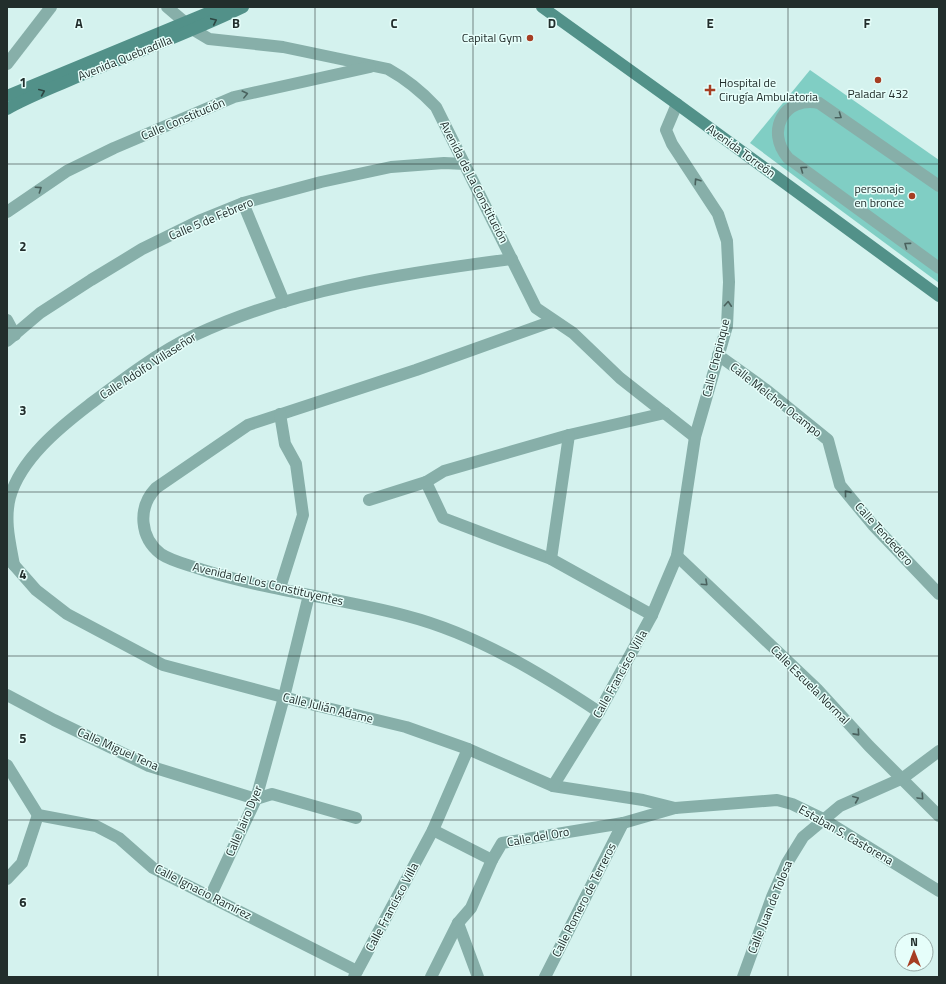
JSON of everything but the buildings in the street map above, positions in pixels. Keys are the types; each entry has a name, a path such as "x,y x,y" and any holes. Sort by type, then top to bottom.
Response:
{"street":[{"path":"7,64 51,7"},
{"path":"167,7 190,27"},
{"name":"Avenida Quebradilla","path":"7,109 21,101 190,27 222,7"},
{"name":"Avenida Quebradilla","path":"7,96 48,78 243,7"},
{"name":"Avenida Torreón","path":"542,7 939,296"},
{"name":"Avenida de La Constitución","path":"190,27 209,40 283,47 388,68 402,76 422,92 436,107 536,308 553,321 573,333 620,378 695,437"},
{"name":"Calle Constitución","path":"7,212 67,171 114,148 234,97 375,66"},
{"path":"939,186 819,103 804,102 794,105 786,112 778,124 778,141 788,158 939,268"},
{"name":"Calle Chepinque","path":"677,104 666,130 672,144 718,214 727,241 729,282 727,326 695,437 677,556"},
{"name":"Calle 5 de Febrero","path":"11,338 40,313 142,249 201,220 243,203 321,182 391,167 444,163 465,164"},
{"path":"243,203 284,302"},
{"name":"Calle Adolfo Villaseñor","path":"11,562 7,527 10,498 15,485 25,468 50,438 68,421 117,384 193,336 220,324 284,302 364,282 425,270 512,259"},
{"path":"7,320 11,338"},
{"name":"Avenida de Los Constituyentes","path":"553,321 416,370 248,425 156,488 150,494 143,517 143,530 151,545 168,558 219,575 409,616 479,642 558,685 599,712"},
{"name":"Calle Melchor Ocampo","path":"718,355 765,388 828,440 836,470"},
{"path":"369,500 426,482 444,471 569,435 665,413"},
{"path":"280,414 285,444 296,464 303,515 280,588"},
{"path":"551,559 569,435"},
{"name":"Calle Tendedero","path":"836,470 840,484 873,525 939,594"},
{"path":"426,482 443,518 551,559 652,616"},
{"name":"Calle Francisco Villa","path":"553,786 599,712 652,616 677,556"},
{"name":"Calle Escuela Normal","path":"677,556 817,690 869,746 903,778 939,816"},
{"name":"Calle Julián Adame","path":"11,562 36,590 67,614 134,651 163,665 195,675 406,727 468,749 553,786 644,800 675,808"},
{"name":"Calle Jairo Dyer","path":"210,897 256,799 284,697 309,595"},
{"name":"Calle Miguel Tena","path":"7,695 54,720 149,766 256,799"},
{"name":"Calle Francisco Villa","path":"356,974 433,830 468,749"},
{"name":"Calle Juan de Tolosa","path":"743,977 772,897 787,863 803,836 840,806 903,778 939,750"},
{"path":"7,764 38,814 22,863 7,879"},
{"path":"256,799 272,794 356,818"},
{"name":"Estaban S. Castorena","path":"675,808 777,800 792,804 823,819 939,891"},
{"name":"Calle del Oro","path":"431,977 458,922 471,908 492,860 502,843 623,823 675,808"},
{"name":"Calle Ignacio Ramírez","path":"38,814 96,826 119,838 153,868 356,974"},
{"name":"Calle Romero de Terreros","path":"545,977 623,823"},
{"path":"433,830 492,860"},
{"path":"458,922 478,977"}],"green space":[{"path":"810,70 939,160 939,283 750,143"}],"place":[{"name":"Capital Gym","path":"530,38"},
{"name":"Paladar 432","path":"878,80"},
{"name":"Hospital de Cirugía Ambulatoria","path":"710,90"},
{"name":"personaje en bronce","path":"912,196"}]}
